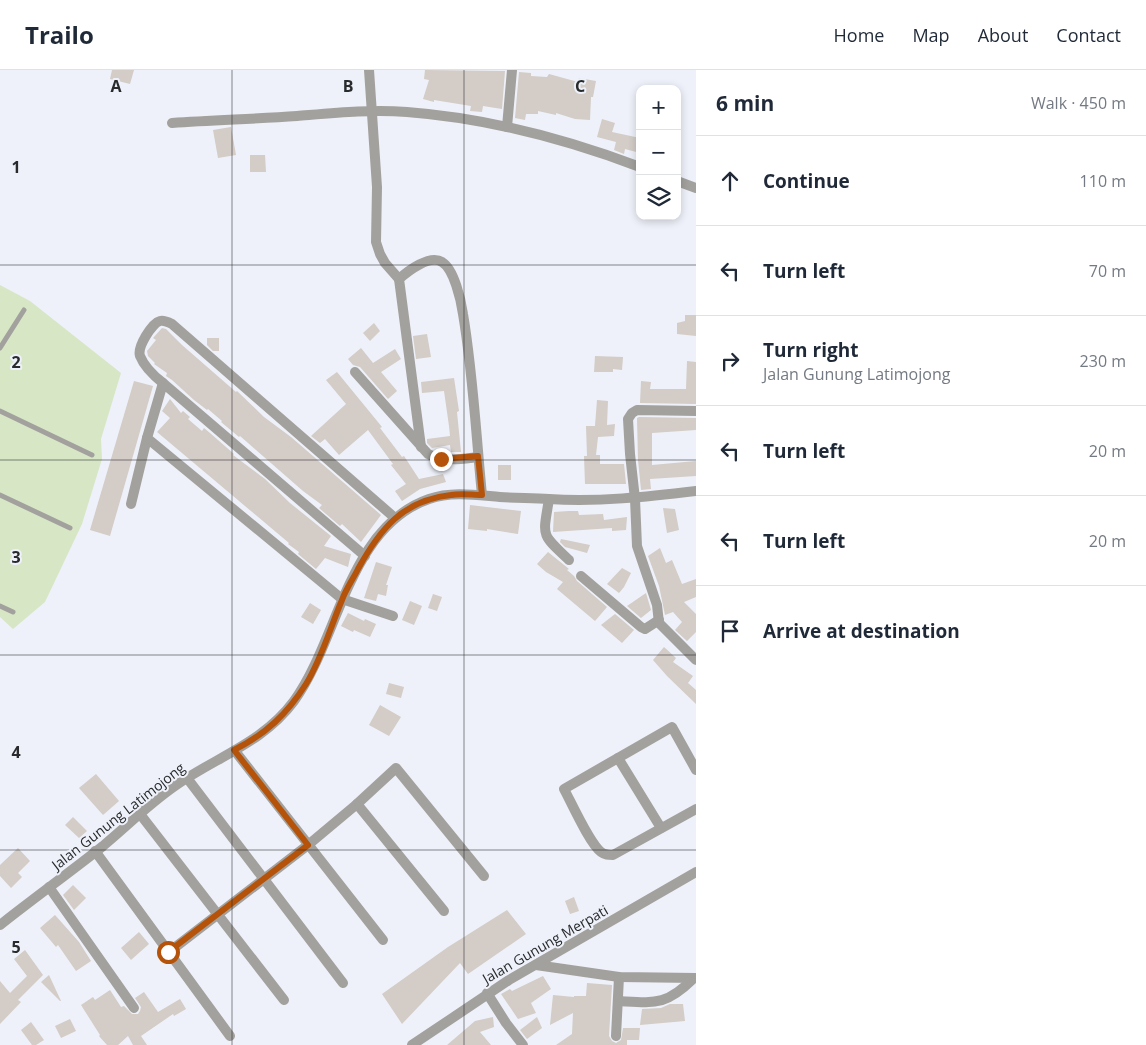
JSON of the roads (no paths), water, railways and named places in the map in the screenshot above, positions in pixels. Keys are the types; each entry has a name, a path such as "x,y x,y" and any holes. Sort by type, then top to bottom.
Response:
{"street":[{"path":"369,70 377,187 376,242 385,263 399,279 421,447"},
{"path":"507,128 512,70"},
{"path":"172,123 372,112 405,112 440,116 542,136 636,166"},
{"path":"681,182 696,188"},
{"path":"399,279 426,262 435,259 442,261 450,271 463,312 482,495"},
{"path":"365,556 163,383 146,366 140,353 141,345 147,334 157,322 162,320 172,324 395,518"},
{"path":"355,372 428,454 441,459 478,456"},
{"path":"131,504 163,383"},
{"path":"696,411 637,410 628,420 637,546 657,605 660,626 696,660"},
{"path":"147,438 342,599 393,616"},
{"name":"Jalan Gunung Latimojong","path":"0,925 95,851 166,792 248,743 276,722 306,683 316,665 342,599 365,556 378,536 395,518 410,508 429,499 454,494 549,499 635,499 696,491"},
{"path":"549,499 544,531 548,540 569,560"},
{"path":"581,576 641,627 645,629 658,620"},
{"path":"696,770 672,727 564,790 594,844 600,852 613,856 696,808"},
{"path":"234,750 383,940"},
{"path":"618,758 661,828"},
{"path":"168,952 308,845 396,768 484,876"},
{"path":"187,778 343,983"},
{"path":"357,804 444,911"},
{"path":"140,814 284,1000"},
{"path":"95,851 230,1036"},
{"name":"Jalan Gunung Merpati","path":"412,1045 487,993 696,872"},
{"path":"49,887 134,1008"},
{"path":"536,965 619,977 695,978"},
{"path":"616,1036 619,977"},
{"path":"618,1001 655,1003 669,999 695,978"},
{"path":"487,993 523,1045"}],"lane":[{"path":"0,348 24,310"},
{"path":"0,411 92,455"},
{"path":"0,495 70,528"},
{"path":"0,606 13,612"}]}
